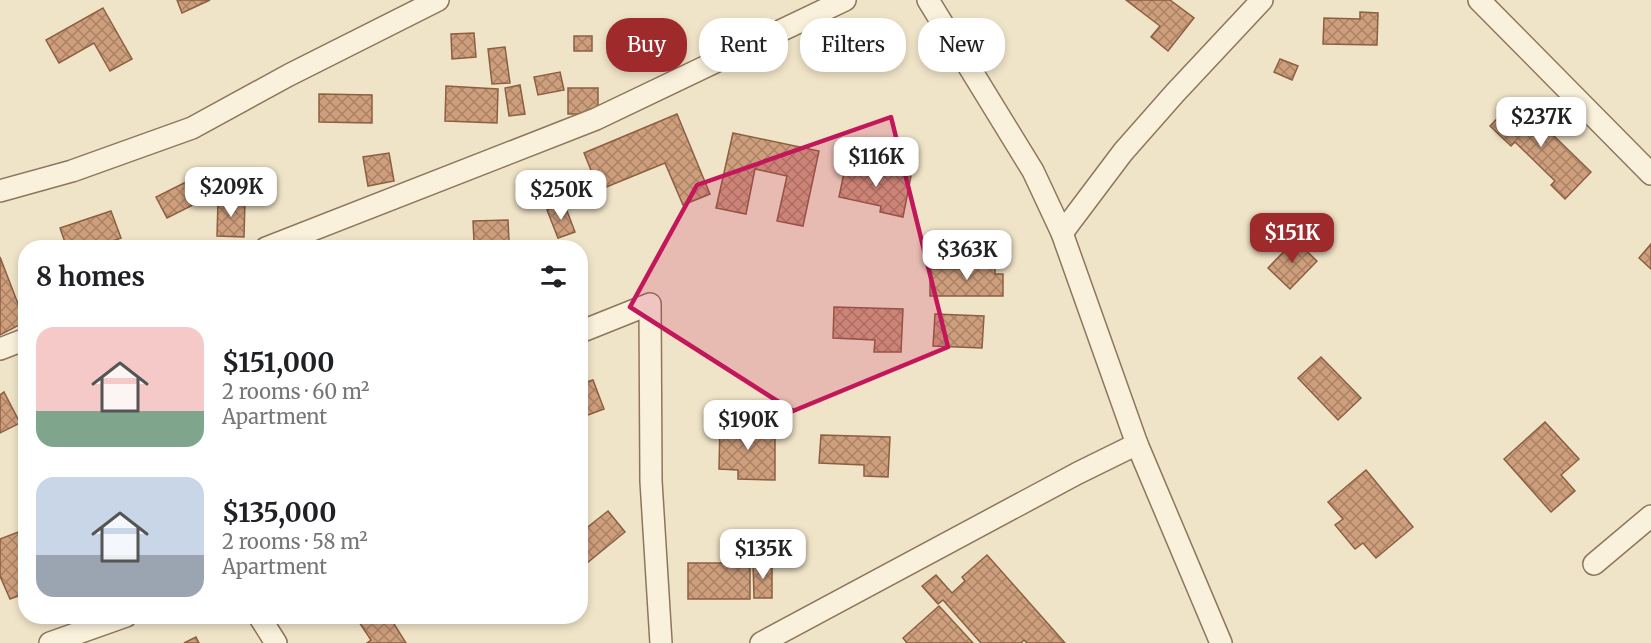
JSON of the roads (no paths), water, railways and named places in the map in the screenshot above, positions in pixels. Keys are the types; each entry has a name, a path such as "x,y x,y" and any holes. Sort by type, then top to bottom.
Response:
{"street":[{"path":"0,191 72,171 192,128 438,0"},
{"path":"286,240 596,119 845,0"},
{"path":"928,0 1033,171 1062,233 1137,444 1221,643"},
{"path":"1062,233 1123,152 1262,0"},
{"path":"1479,0 1651,174"},
{"path":"588,329 650,304 651,481 662,643"},
{"path":"0,349 18,342"},
{"path":"761,643 1078,473 1137,444"},
{"path":"1594,564 1651,516"},
{"path":"50,643 103,624"},
{"path":"264,624 276,643"}]}
